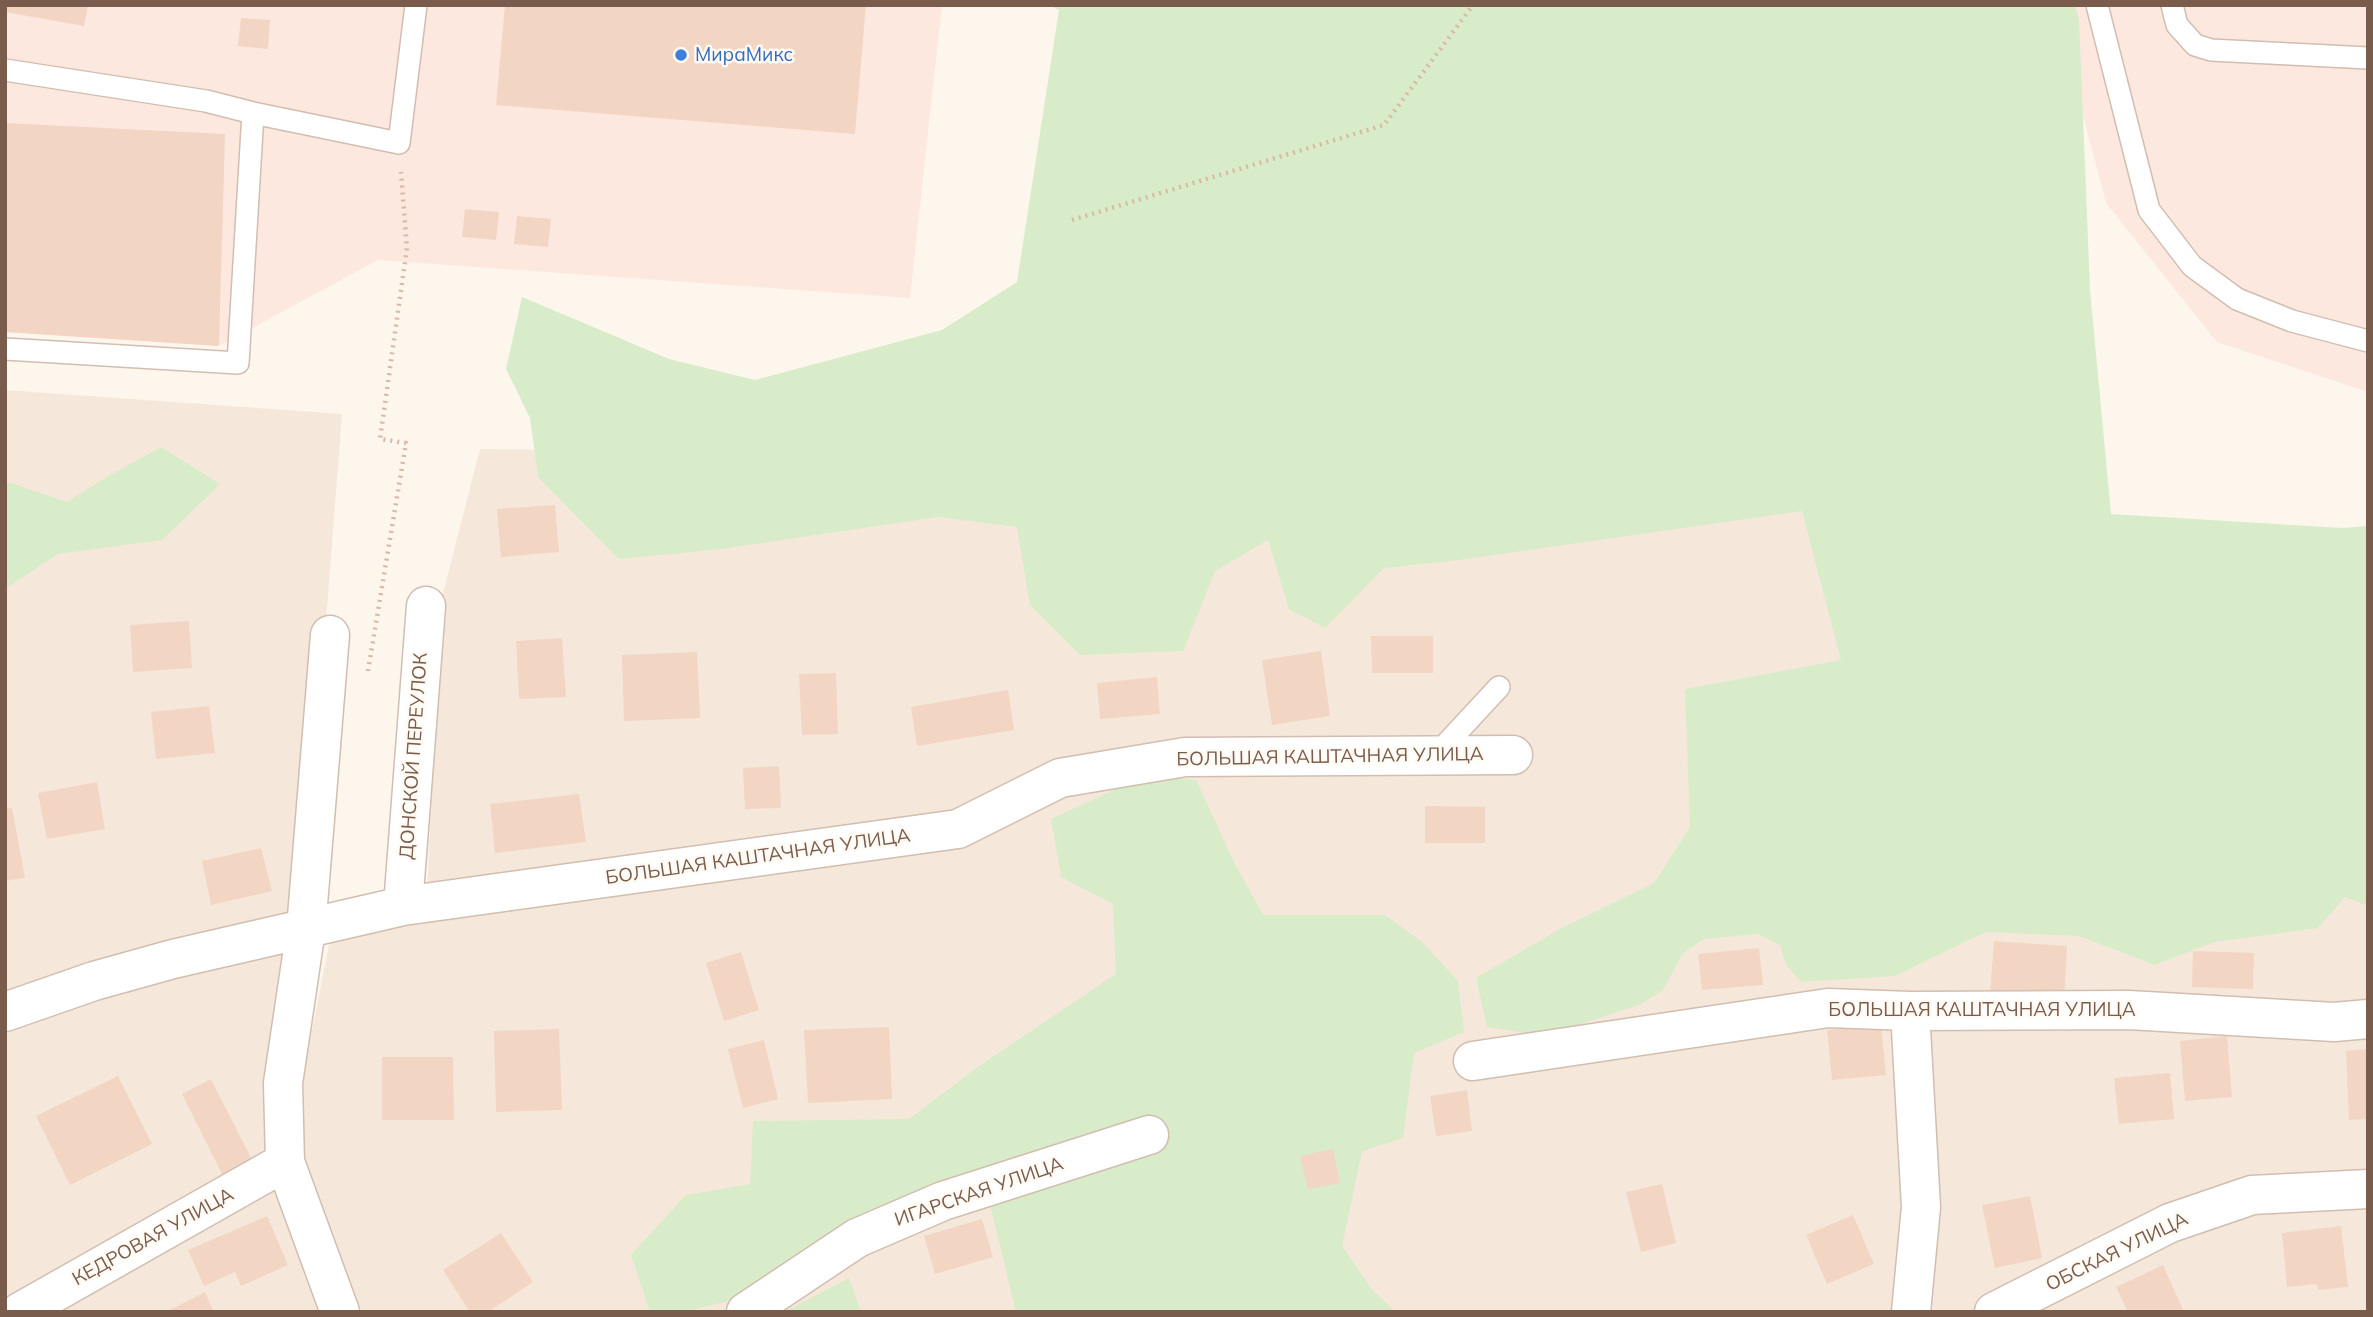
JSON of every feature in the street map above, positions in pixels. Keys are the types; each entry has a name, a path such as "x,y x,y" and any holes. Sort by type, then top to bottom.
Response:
{"street":[{"name":"ДОНСКОЙ ПЕРЕУЛОК","path":"403,906 426,607"},
{"path":"330,635 306,929 283,1083 285,1162 340,1312"},
{"name":"БОЛЬШАЯ КАШТАЧНАЯ УЛИЦА","path":"5,1012 94,981 173,959 403,906 958,829 1060,778 1185,757 1513,755"},
{"name":"БОЛЬШАЯ КАШТАЧНАЯ УЛИЦА","path":"1473,1061 1828,1008 1910,1011 2129,1010 2333,1023 2368,1019"},
{"path":"1910,1011 1921,1207 1911,1312"},
{"name":"ИГАРСКАЯ УЛИЦА","path":"746,1312 857,1238 943,1201 1149,1135"},
{"name":"КЕДРОВАЯ УЛИЦА","path":"20,1312 285,1162"},
{"name":"ОБСКАЯ УЛИЦА","path":"1994,1312 2170,1223 2252,1195 2368,1189"}],"lane":[{"path":"5,70 206,101 400,143 416,5"},
{"path":"2097,5 2150,210 2192,267 2237,299 2292,321 2368,341"},
{"path":"2172,5 2177,25 2195,45 2211,50 2368,58"},
{"path":"5,349 238,363 253,113"},
{"path":"1435,756 1499,687"}],"path":[{"path":"1072,220 1384,125 1474,5"},
{"path":"372,654 406,443 380,439 407,248 400,143"}],"shaded area":[{"path":"5,5 942,5 910,298 378,260 219,346 5,332"},
{"path":"2054,5 2368,5 2368,392 2217,342 2106,203"},
{"path":"5,390 342,414 304,907 267,1077 324,1312 5,1312"},
{"path":"480,449 1834,461 2368,846 2368,1312 356,1312 303,1163 300,1090 331,935 426,919 439,609"}],"green space":[{"path":"1048,5 2075,5 2079,19 2090,290 2111,514 2342,528 2368,526 2368,906 2345,897 2318,928 2214,942 2155,965 2079,936 1985,932 1895,976 1802,982 1786,965 1780,945 1758,934 1704,939 1683,953 1663,990 1639,1005 1543,1036 1487,1027 1476,978 1560,929 1654,883 1690,827 1685,689 1841,660 1802,511 1459,560 1384,568 1325,628 1289,609 1268,540 1215,571 1183,651 1080,655 1030,605 1017,527 938,517 722,549 619,559 538,477 530,418 506,369 522,297 669,359 755,380 942,330 1017,282 1059,10"},
{"path":"161,447 220,484 162,540 58,554 5,589 5,481 67,502"},
{"path":"1144,776 1196,780 1233,860 1263,915 1385,915 1422,942 1458,981 1464,1032 1414,1053 1403,1138 1362,1151 1342,1246 1373,1291 1396,1312 1016,1312 989,1200 840,1230 728,1301 684,1312 650,1312 631,1255 686,1195 750,1184 753,1121 909,1119 982,1064 1116,974 1113,904 1061,877 1051,819"},
{"path":"849,1278 861,1312 784,1312"}],"building":[{"path":"5,5 88,5 84,26 5,12"},
{"name":"МираМикс","path":"505,5 866,5 855,134 496,105"},
{"path":"241,18 270,20 268,49 238,46"},
{"path":"5,123 225,134 219,346 5,332"},
{"path":"465,209 499,212 496,240 462,237"},
{"path":"517,216 551,219 548,247 514,244"},
{"path":"555,505 559,552 501,557 497,509"},
{"path":"189,621 192,668 133,672 130,625"},
{"path":"1371,636 1433,636 1433,673 1372,673"},
{"path":"562,638 566,697 519,699 516,641"},
{"path":"1321,651 1330,716 1272,725 1262,660"},
{"path":"697,652 700,718 624,721 622,655"},
{"path":"836,673 838,734 802,735 799,674"},
{"path":"1157,677 1160,714 1100,719 1097,683"},
{"path":"1008,690 1014,730 917,746 911,707"},
{"path":"209,706 215,753 156,759 151,712"},
{"path":"779,766 781,808 745,809 743,768"},
{"path":"97,782 105,829 47,839 38,793"},
{"path":"579,794 586,842 495,853 490,804"},
{"path":"1425,806 1485,807 1485,843 1425,843"},
{"path":"12,808 25,878 5,881 5,809"},
{"path":"261,848 272,891 211,905 202,861"},
{"path":"1994,941 2067,946 2064,999 1990,994"},
{"path":"1759,948 1763,985 1702,990 1698,954"},
{"path":"2193,951 2254,953 2253,989 2192,987"},
{"path":"741,952 759,1010 724,1021 706,963"},
{"path":"1881,1025 1886,1075 1832,1080 1827,1030"},
{"path":"889,1027 892,1099 808,1103 804,1030"},
{"path":"559,1029 562,1110 496,1112 494,1031"},
{"path":"2227,1036 2232,1097 2185,1101 2180,1041"},
{"path":"764,1040 778,1099 743,1108 728,1049"},
{"path":"2368,1049 2368,1119 2349,1120 2346,1051"},
{"path":"382,1057 453,1057 454,1120 382,1120"},
{"path":"2170,1073 2174,1119 2119,1124 2114,1078"},
{"path":"118,1076 152,1144 70,1185 36,1116"},
{"path":"211,1079 254,1164 224,1178 182,1094"},
{"path":"1467,1090 1472,1131 1436,1136 1430,1096"},
{"path":"1333,1149 1340,1183 1308,1189 1300,1156"},
{"path":"1662,1184 1676,1243 1641,1252 1626,1192"},
{"path":"2030,1196 2042,1258 1995,1268 1982,1205"},
{"path":"1853,1215 1874,1264 1827,1284 1806,1235"},
{"path":"267,1216 288,1265 241,1286 235,1272 204,1286 188,1250"},
{"path":"982,1219 993,1257 935,1274 924,1236"},
{"path":"2341,1226 2348,1287 2318,1290 2317,1284 2287,1287 2282,1233"},
{"path":"501,1233 533,1282 488,1312 470,1312 443,1270"},
{"path":"2163,1265 2184,1312 2128,1312 2116,1287"},
{"path":"205,1292 214,1312 166,1312"}],"place":[{"name":"МираМикс","path":"681,55"}]}
